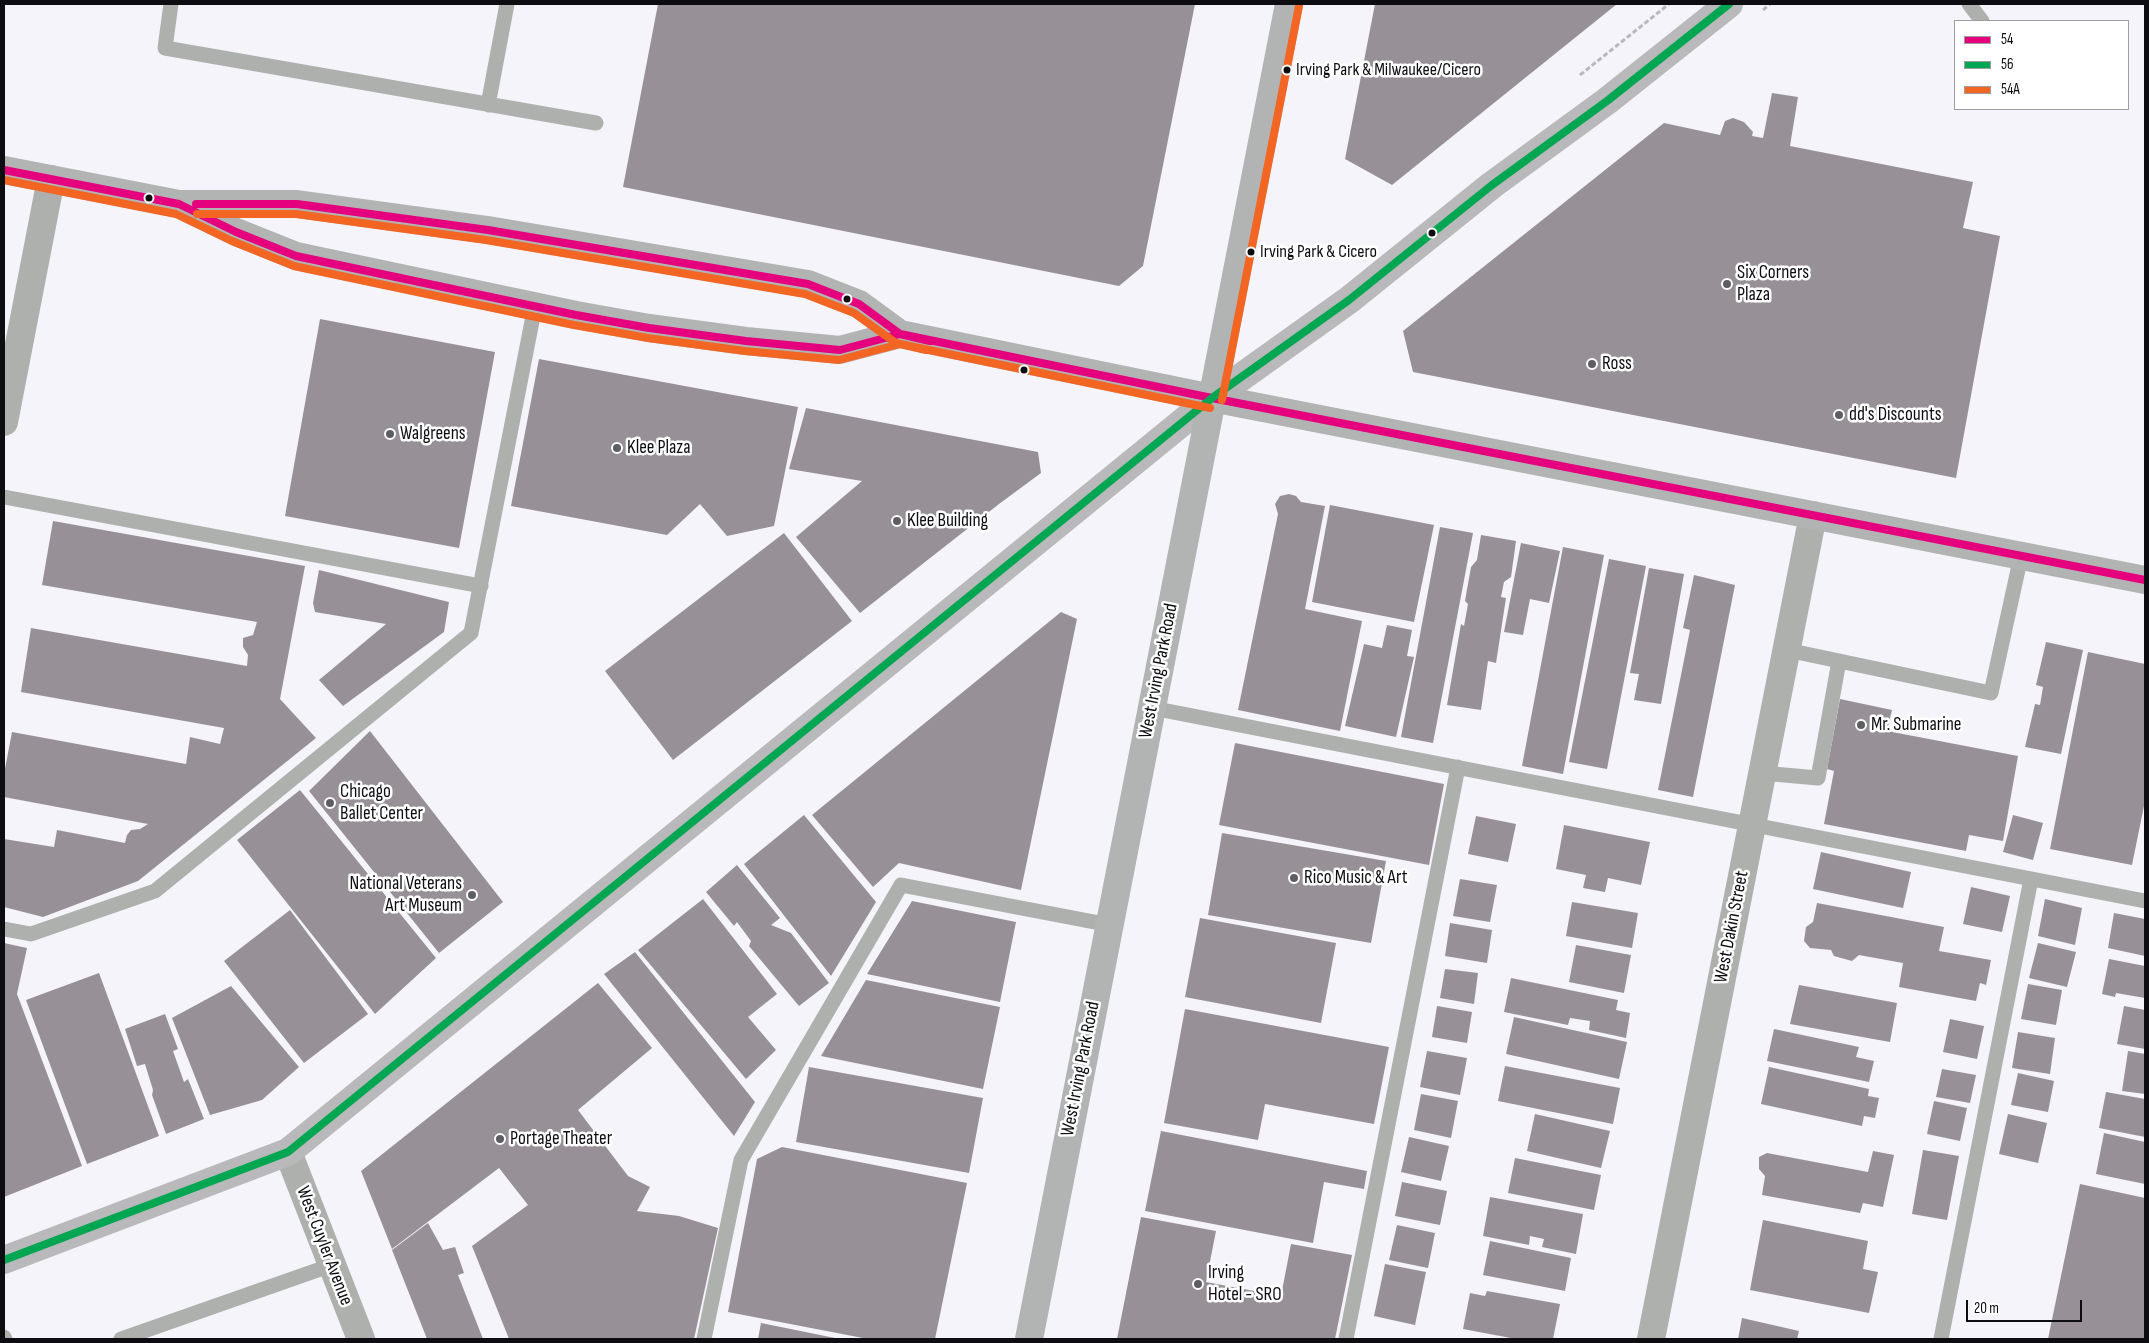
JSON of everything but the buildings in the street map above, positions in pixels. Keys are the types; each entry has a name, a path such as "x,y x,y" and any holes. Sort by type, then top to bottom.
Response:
{"main road":[{"name":"West Irving Park Road","path":"1029,1339 1289,4"},
{"path":"4,1260 288,1152 1212,398 1349,300 1492,185 1607,101 1729,4"},
{"path":"4,170 179,204 307,205 488,230 808,284 859,304 900,334 1212,398 2145,580"},
{"path":"179,204 236,232 296,256 649,328 746,342 840,350 900,334"}],"street":[{"path":"4,422 51,179"},
{"name":"West Dakin Street","path":"1651,1339 1813,515"},
{"name":"West Cuyler Avenue","path":"288,1152 361,1339"}],"lane":[{"path":"171,4 165,48 596,123"},
{"path":"488,104 507,4"},
{"path":"1969,4 1981,20"},
{"path":"4,929 31,934 156,891 471,633 535,306"},
{"path":"4,497 480,586"},
{"path":"1787,650 1991,693 2021,556"},
{"path":"1762,773 1818,778 1838,661"},
{"path":"1152,708 2145,901"},
{"path":"1346,1339 1458,768"},
{"path":"1942,1339 2032,879"},
{"path":"704,1339 741,1160 901,885 1110,925"},
{"path":"121,1339 332,1265"}],"transit line":[{"name":"56","path":"4,1260 288,1152 1212,398 1349,300 1492,185 1607,101 1729,4"},
{"name":"54A","path":"1222,400 1299,6"},
{"name":"54","path":"4,170 179,204 236,232 296,256 576,315 649,328 746,341 840,350 900,334 1212,398 2145,580"},
{"name":"54A","path":"4,180 176,214 232,241 294,266 574,325 648,338 745,351 839,360 900,344 1210,408"},
{"name":"54","path":"196,204 297,204 488,230 808,284 859,304 900,334 930,341"},
{"name":"54A","path":"197,214 296,214 486,240 805,294 854,313 896,343 926,350"}],"place":[{"name":"Irving Park & Milwaukee/Cicero","path":"1287,70"},
{"name":"Irving Park & Cicero","path":"1251,252"},
{"name":"Six Corners Plaza","path":"1727,284"},
{"name":"Ross","path":"1592,364"},
{"name":"dd's Discounts","path":"1839,415"},
{"name":"Walgreens","path":"390,434"},
{"name":"Klee Plaza","path":"617,448"},
{"name":"Klee Building","path":"897,521"},
{"name":"Mr. Submarine","path":"1861,725"},
{"name":"Chicago Ballet Center","path":"330,803"},
{"name":"Rico Music & Art","path":"1294,878"},
{"name":"National Veterans Art Museum","path":"472,895"},
{"name":"Portage Theater","path":"500,1139"},
{"name":"Irving Hotel - SRO","path":"1198,1284"}]}
